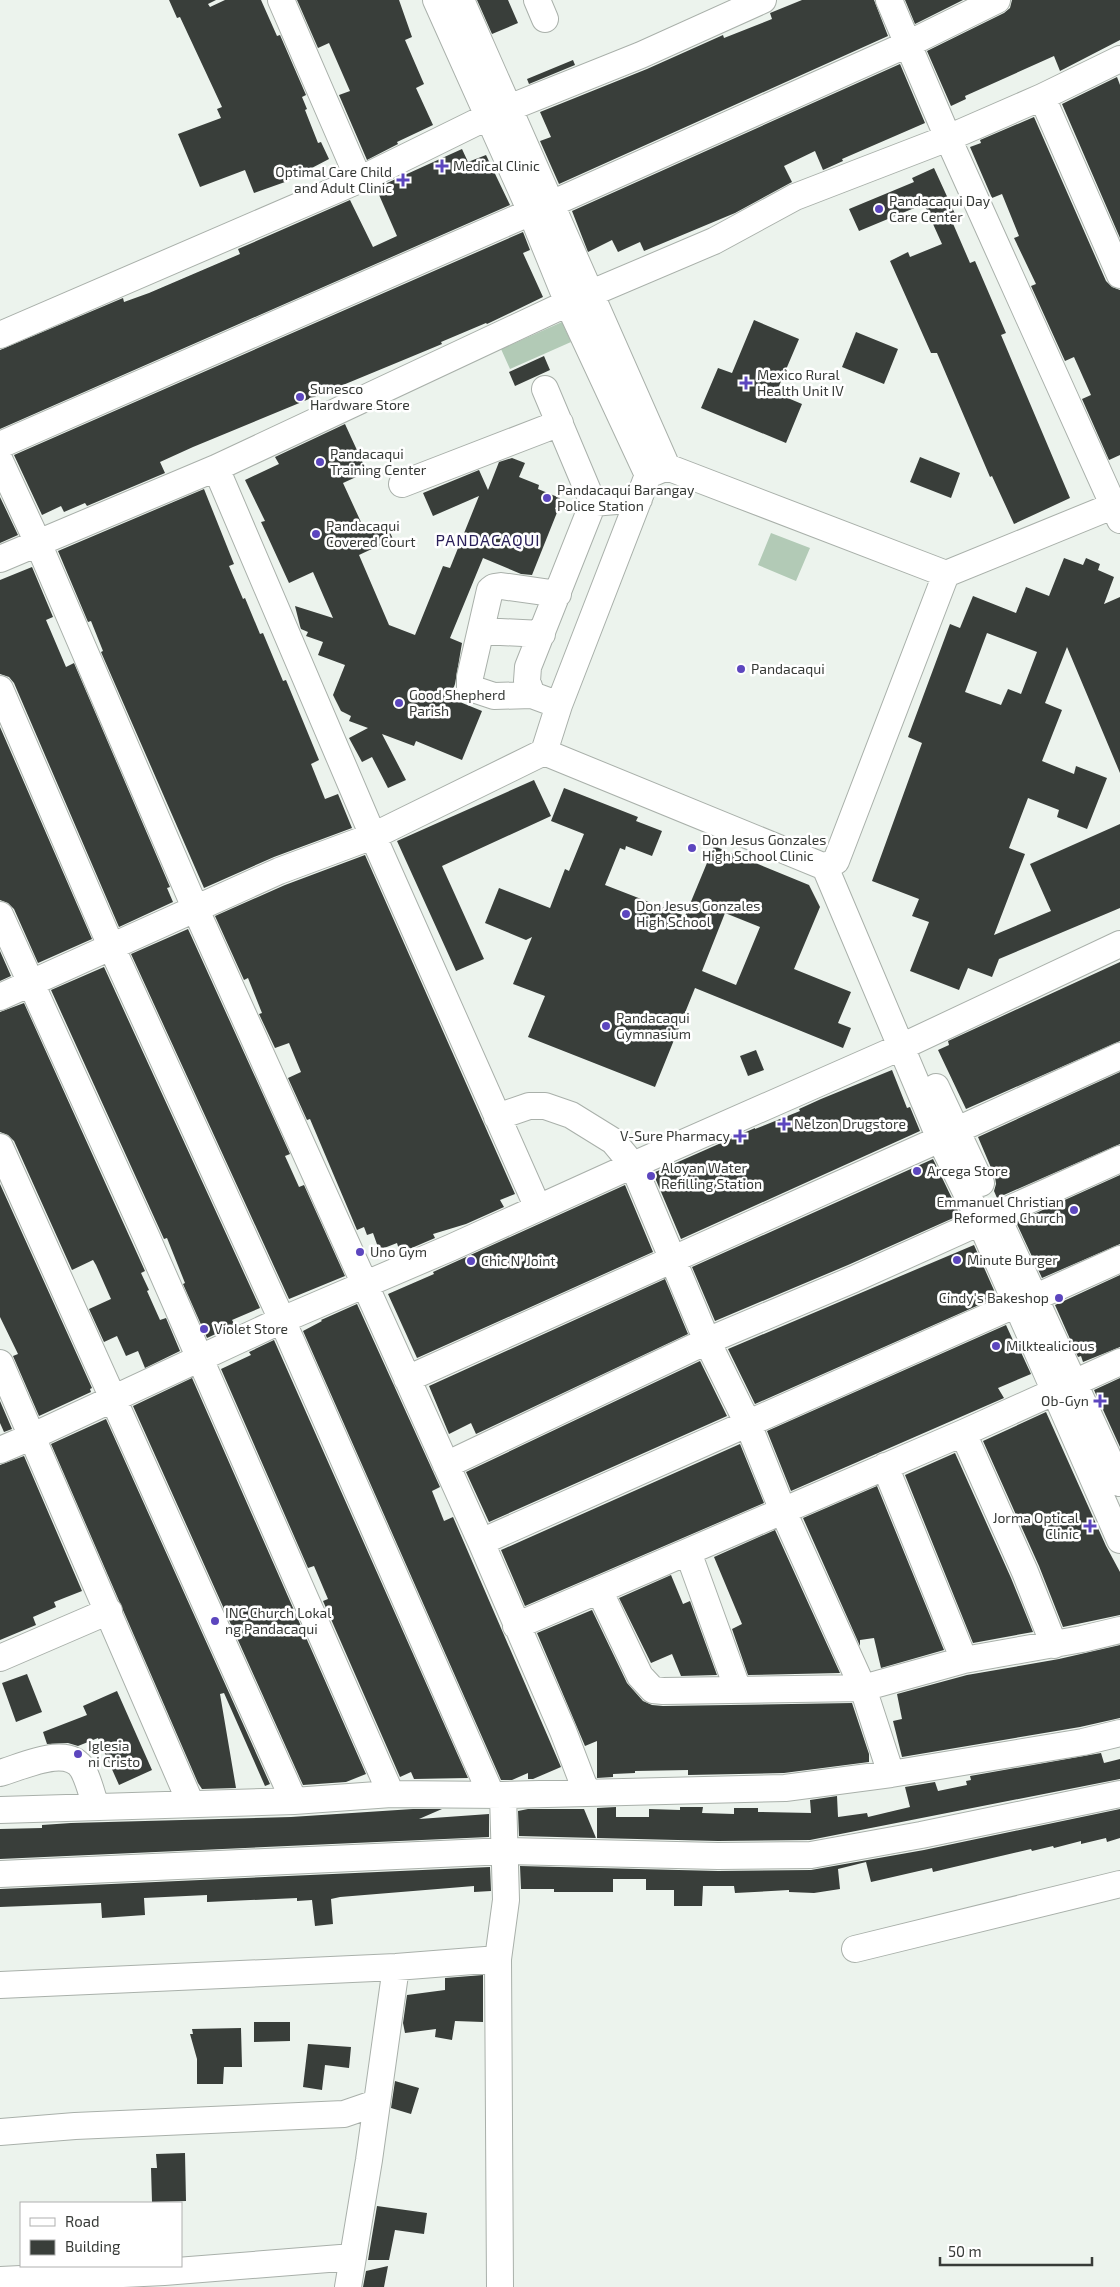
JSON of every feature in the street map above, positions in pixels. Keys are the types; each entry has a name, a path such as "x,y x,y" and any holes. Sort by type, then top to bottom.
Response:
{"street":[{"path":"281,0 359,180"},
{"path":"436,0 499,112"},
{"path":"0,997 279,872 373,836 544,752 559,705 651,480 579,299 499,112 461,0"},
{"path":"0,335 359,180 499,112 641,55 763,0"},
{"path":"593,503 651,480 946,574 1118,510 948,138 889,0"},
{"path":"0,445 541,208 908,44 997,0"},
{"path":"0,559 216,468 579,299 714,241 794,197 948,138 1042,98 1120,58"},
{"path":"1042,98 1120,275"},
{"path":"532,695 527,682 528,668 593,503 545,389"},
{"path":"402,484 560,423"},
{"path":"0,461 38,543 196,910 481,1542 563,1731 586,1791"},
{"path":"216,468 373,836 538,1208"},
{"path":"830,864 946,574"},
{"path":"558,594 501,586 490,590 470,678 470,688 494,696 532,695 559,705"},
{"path":"481,631 542,634"},
{"path":"0,689 111,946 497,1794 506,1851 506,1900 498,1959 500,2287"},
{"path":"544,752 830,864 908,1044 1064,1387 1120,1540"},
{"path":"0,915 200,1359 391,1794"},
{"path":"0,1450 282,1320 450,1248 908,1044 1120,944"},
{"path":"407,1379 1120,1056"},
{"path":"497,1117 529,1106 545,1106 571,1115 613,1141 633,1165 706,1340 748,1424 783,1511 863,1688 891,1774"},
{"path":"0,1147 294,1801"},
{"path":"446,1466 706,1340 854,1279 1120,1159"},
{"path":"481,1542 1120,1259"},
{"path":"516,1626 963,1433 1120,1362"},
{"path":"0,1363 191,1804"},
{"path":"1064,1387 1117,1467"},
{"path":"963,1433 1025,1572 1054,1644"},
{"path":"885,1466 964,1660"},
{"path":"688,1552 738,1690"},
{"path":"599,1590 640,1676 653,1690 663,1692 863,1688 964,1660 1120,1630"},
{"path":"0,1658 109,1611"},
{"path":"0,1810 294,1801 391,1794 497,1794 785,1788 891,1774 1083,1742 1120,1733"},
{"path":"0,1773 56,1756 71,1759 82,1769 96,1807"},
{"path":"0,1874 506,1851 718,1856 811,1855 922,1835 1120,1794"},
{"path":"856,1949 1120,1884"},
{"path":"0,1985 396,1967 498,1959"},
{"path":"348,2287 396,1967"},
{"path":"0,2132 75,2126 344,2114 376,2103"},
{"path":"0,2280 164,2272 353,2257"}],"green space":[{"path":"562,322 571,342 510,369 501,349"},
{"path":"771,533 810,548 796,581 758,565"}],"building":[{"path":"169,0 216,0 208,4 210,7 225,0 261,0 277,36 280,35 306,95 302,97 307,109 305,110 318,143 321,142 329,159 285,182 254,193 245,170 200,187 178,134 221,118 217,109 222,107 180,17 177,18"},
{"path":"297,0 399,0 412,37 405,40 424,84 416,88 433,125 397,142 398,144 367,160 339,95 350,91 329,43 318,48"},
{"path":"477,0 508,0 518,23 492,34"},
{"path":"802,0 874,0 888,36 559,184 540,141 551,137 540,112 647,69 723,35 724,38 772,19 770,13"},
{"path":"905,0 963,0 915,24"},
{"path":"1012,0 1120,0 1120,40 1060,71 1054,56 965,96 966,99 951,106 927,51 1004,13 1010,8"},
{"path":"573,60 575,65 529,84 527,79"},
{"path":"900,64 925,123 842,159 843,161 823,170 815,151 784,166 792,182 735,213 644,251 640,242 618,252 612,240 588,252 572,211"},
{"path":"1117,77 1120,85 1120,238 1062,104"},
{"path":"1034,117 1106,281 1112,287 1120,290 1120,455 1109,460 1082,399 1091,395 1074,357 1065,361 1031,286 1036,284 1014,238 1019,236 1002,194 992,198 970,147 981,143 980,140"},
{"path":"462,149 468,162 486,155 510,205 0,429 0,350 123,298 124,302 149,293 240,254 238,249 350,200 373,247 397,236 376,188"},
{"path":"934,168 956,216 951,219 970,263 975,261 1006,333 1001,335 1070,498 1014,524 992,476 990,477 937,353 931,353 890,261 908,252 910,257 942,244 924,204 859,231 849,209 914,182 912,178"},
{"path":"523,232 530,250 523,253 543,297 487,324 441,342 442,344 160,462 165,473 87,506 85,503 64,512 61,506 42,515 14,455"},
{"name":"Mexico Rural Health Unit IV","path":"754,320 799,339 776,393 802,404 786,443 701,408 718,368 732,373"},
{"path":"856,332 898,349 884,384 842,367"},
{"path":"544,356 550,370 515,386 509,372"},
{"path":"345,424 367,472 343,483 366,533 386,524 393,539 359,555 389,625 415,635 443,566 450,568 479,496 433,516 423,493 479,470 488,490 499,462 512,458 525,463 519,477 539,485 538,489 560,498 555,509 558,510 532,575 521,574 483,558 450,638 462,643 455,684 450,698 482,711 462,760 416,741 414,746 382,734 406,780 388,788 372,757 362,762 349,738 368,728 349,721 351,716 341,711 333,695 345,665 318,655 323,642 306,636 308,632 301,629 295,606 333,618 313,572 289,583 261,522 265,521 245,480 279,464 275,457"},
{"path":"920,457 960,473 951,498 910,482"},
{"path":"204,489 234,564 229,566 243,599 245,598 260,634 263,633 283,681 286,680 319,760 311,764 325,799 338,794 352,828 274,857 204,888 101,652 103,651 91,621 88,622 58,551"},
{"path":"0,497 18,535 0,543"},
{"path":"1064,558 1083,565 1086,558 1100,564 1098,570 1114,577 1104,604 1120,597 1120,773 1067,647 1045,703 1062,710 1042,761 1074,774 1076,766 1107,778 1087,829 1057,817 1059,810 1028,798 1009,848 1025,854 994,935 1051,911 1030,864 1120,824 1120,908 999,959 992,977 968,968 959,990 910,971 929,922 912,916 919,899 872,881 922,743 908,737 950,624 960,628 973,596 1016,613 1026,587 1049,596","holes":["987,633 1037,652 1021,694 1008,689 1001,705 965,692"]},
{"path":"32,567 53,617 46,620 66,667 74,663 170,887 167,888 173,902 119,927 14,683 9,677 0,674 0,580"},
{"path":"0,727 92,939 38,963 14,909 8,903 0,900"},
{"path":"534,780 551,816 442,866 484,959 456,971 397,841"},
{"path":"564,788 638,817 636,821 662,831 652,856 626,846 625,850 620,848 605,885 685,916 714,846 809,885 820,907 794,969 851,992 838,1023 851,1028 843,1048 695,988 655,1087 528,1037 545,996 513,984 532,937 526,940 485,923 499,888 550,908 565,869 569,871 584,834 551,821","holes":["725,913 760,927 736,985 702,971"]},
{"path":"365,855 515,1194 500,1200 504,1207 466,1224 433,1234 435,1238 400,1253 397,1243 379,1250 373,1233 367,1235 364,1227 357,1230 310,1119 307,1120 288,1078 301,1072 289,1043 275,1048 259,1014 262,1013 248,978 244,980 215,916 285,885"},
{"path":"188,929 290,1154 285,1156 299,1187 304,1185 345,1276 289,1299 131,954"},
{"path":"0,951 11,976 0,981"},
{"path":"1120,962 1120,1041 966,1109 938,1050 949,1045 948,1041"},
{"path":"104,967 260,1308 232,1320 235,1325 207,1338 183,1284 185,1283 167,1238 164,1239 51,990"},
{"path":"24,1003 145,1271 141,1273 160,1320 166,1318 180,1351 145,1368 138,1351 126,1356 117,1336 104,1342 89,1309 111,1299 96,1265 93,1260 72,1270 14,1141 8,1135 0,1132 0,1012"},
{"path":"756,1050 764,1070 748,1076 740,1056"},
{"path":"892,1070 907,1108 910,1107 920,1131 681,1239 653,1173"},
{"path":"1120,1072 1120,1144 997,1198 994,1191 995,1177 978,1137"},
{"path":"933,1159 960,1215 715,1321 692,1267"},
{"path":"1120,1175 1120,1244 1042,1278 1016,1222"},
{"path":"0,1184 92,1388 90,1389 91,1392 39,1416 13,1356 18,1354 0,1317"},
{"path":"625,1185 653,1252 417,1358 388,1294"},
{"path":"974,1245 997,1297 755,1404 728,1349"},
{"path":"1120,1275 1120,1347 1083,1362 1081,1356 1078,1357 1055,1305"},
{"path":"665,1279 688,1334 476,1434 471,1423 449,1434 429,1386"},
{"path":"357,1304 440,1487 432,1491 444,1521 453,1517 561,1767 533,1779 528,1779 528,1773 512,1780 501,1780 303,1331 321,1320"},
{"path":"1006,1325 1031,1374 998,1388 1004,1398 791,1491 767,1431"},
{"path":"274,1340 468,1778 414,1779 411,1772 400,1777 323,1601 328,1599 314,1566 308,1568 221,1369 251,1355 249,1352"},
{"path":"700,1361 727,1416 489,1522 466,1472"},
{"path":"192,1378 366,1774 346,1782 303,1785 133,1406"},
{"path":"1120,1378 1120,1447 1094,1390"},
{"path":"0,1401 12,1429 4,1432 0,1423"},
{"path":"1046,1412 1106,1546 1120,1572 1120,1615 1063,1627 1039,1566 983,1441"},
{"path":"106,1419 270,1784 265,1786 224,1693 220,1694 236,1788 202,1789 198,1783 51,1444"},
{"path":"740,1444 764,1503 525,1606 501,1550"},
{"path":"955,1453 1033,1632 973,1643 905,1475"},
{"path":"24,1456 82,1591 54,1602 56,1607 33,1617 36,1625 0,1640 0,1465"},
{"path":"877,1486 944,1650 881,1668 874,1638 860,1640 860,1646 803,1518"},
{"path":"775,1530 840,1673 748,1675 732,1629 742,1624 714,1557"},
{"path":"671,1575 683,1604 690,1601 717,1675 681,1676 672,1654 651,1663 619,1598"},
{"path":"592,1610 627,1683 643,1701 652,1705 663,1706 852,1703 869,1754 869,1762 784,1773 688,1775 688,1770 635,1771 635,1773 613,1774 613,1777 597,1778 597,1741 585,1746 537,1633"},
{"path":"1120,1645 1120,1718 1080,1727 902,1757 893,1721 902,1719 897,1694 967,1675 1059,1659"},
{"path":"27,1674 42,1712 16,1722 2,1683"},
{"path":"117,1691 152,1770 119,1785 98,1738 78,1746 68,1743 47,1744 43,1732 87,1715 83,1706"},
{"path":"1101,1753 1104,1763 1120,1759 1120,1779 810,1840 718,1841 597,1838 597,1808 616,1807 616,1817 649,1817 649,1809 680,1810 680,1807 703,1807 702,1813 734,1814 734,1808 758,1808 758,1812 811,1813 810,1800 837,1796 838,1817 867,1813 868,1817 910,1807 905,1787 935,1782 938,1791 967,1785 966,1781 971,1780 970,1776"},
{"path":"413,1809 442,1809 419,1819 489,1814 489,1837 0,1859 0,1829 42,1828 42,1825 71,1823 291,1817"},
{"path":"528,1809 584,1809 596,1838 519,1836 518,1811"},
{"path":"1120,1809 1120,1838 1107,1842 1106,1838 1081,1844 1081,1841 1054,1848 1053,1846 1032,1851 1031,1849 933,1872 932,1868 871,1882 866,1862 838,1869 840,1889 814,1893 789,1892 789,1890 735,1893 734,1886 703,1886 702,1906 674,1906 674,1890 646,1890 646,1879 613,1879 613,1892 554,1892 554,1889 521,1889 520,1866 718,1871 811,1870 924,1850"},
{"path":"490,1867 491,1891 474,1892 474,1886 340,1897 331,1899 333,1924 315,1926 312,1900 297,1901 297,1898 207,1902 207,1895 144,1898 145,1915 102,1918 101,1903 0,1907 0,1889"},
{"path":"483,1975 483,2022 455,2021 452,2040 435,2037 436,2029 405,2033 403,2023 407,1995 445,1990 445,1978"},
{"path":"254,2022 290,2022 290,2041 254,2042"},
{"path":"241,2028 242,2067 224,2067 223,2084 197,2084 197,2059 190,2034 193,2034 192,2029"},
{"path":"308,2044 351,2047 349,2068 325,2065 322,2090 303,2087"},
{"path":"395,2081 419,2088 411,2114 391,2108"},
{"path":"185,2153 186,2201 152,2202 151,2168 157,2168 156,2154"},
{"path":"377,2206 427,2213 424,2234 395,2230 389,2260 368,2260"},
{"path":"388,2266 384,2287 363,2287 366,2271"}],"place":[{"name":"Medical Clinic","path":"442,166"},
{"name":"Optimal Care Child and Adult Clinic","path":"403,180"},
{"name":"Pandacaqui Day Care Center","path":"879,209"},
{"name":"Mexico Rural Health Unit IV","path":"746,383"},
{"name":"Sunesco Hardware Store","path":"300,397"},
{"name":"Pandacaqui Training Center","path":"320,462"},
{"name":"Pandacaqui Barangay Police Station","path":"547,498"},
{"name":"Pandacaqui Covered Court","path":"316,534"},
{"name":"Pandacaqui","path":"741,669"},
{"name":"Good Shepherd Parish","path":"399,703"},
{"name":"Don Jesus Gonzales High School Clinic","path":"692,848"},
{"name":"Don Jesus Gonzales High School","path":"626,914"},
{"name":"Pandacaqui Gymnasium","path":"606,1026"},
{"name":"Nelzon Drugstore","path":"784,1124"},
{"name":"V-Sure Pharmacy","path":"740,1136"},
{"name":"Arcega Store","path":"917,1171"},
{"name":"Aloyan Water Refilling Station","path":"651,1176"},
{"name":"Emmanuel Christian Reformed Church","path":"1074,1210"},
{"name":"Uno Gym","path":"360,1252"},
{"name":"Minute Burger","path":"957,1260"},
{"name":"Chic N' Joint","path":"471,1261"},
{"name":"Cindy's Bakeshop","path":"1059,1298"},
{"name":"Violet Store","path":"204,1329"},
{"name":"Milktealicious","path":"996,1346"},
{"name":"Ob-Gyn","path":"1100,1401"},
{"name":"Jorma Optical Clinic","path":"1090,1526"},
{"name":"INC Church Lokal ng Pandacaqui","path":"215,1621"},
{"name":"Iglesia ni Cristo","path":"78,1754"}],"district":[{"name":"PANDACAQUI","path":"488,540"}]}
